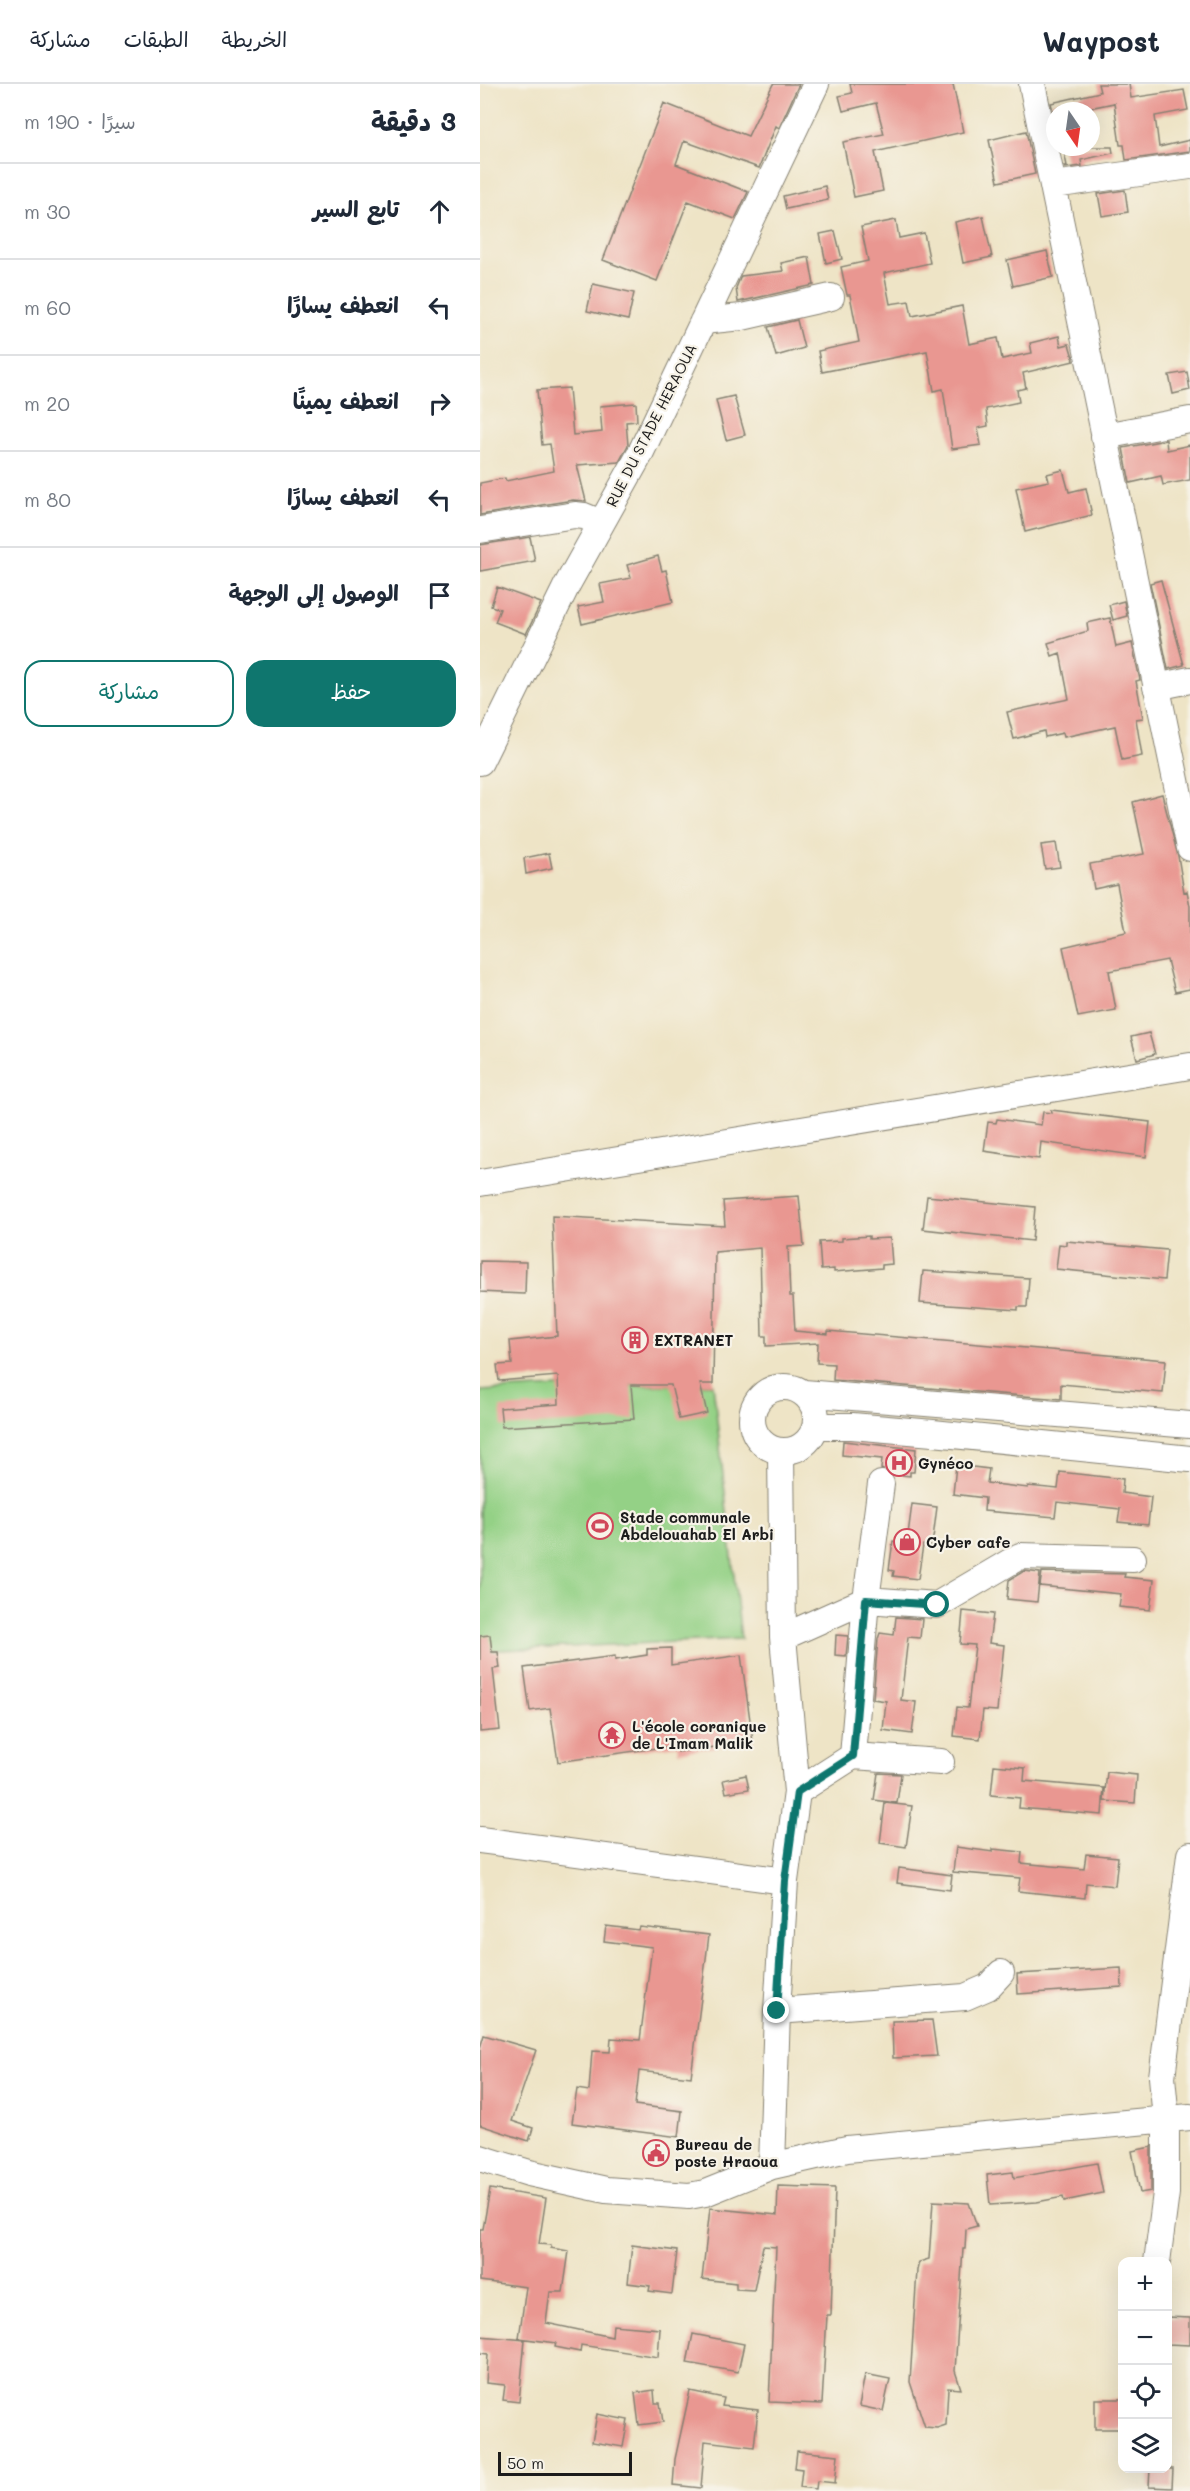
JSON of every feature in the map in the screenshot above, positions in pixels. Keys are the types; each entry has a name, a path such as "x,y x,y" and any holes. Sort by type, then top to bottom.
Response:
{"street":[{"name":"RUE DU STADE HERAOUA","path":"480,762 567,585 639,456 816,84"},
{"path":"1032,84 1190,848"},
{"path":"1053,185 1190,166"},
{"path":"703,321 742,317 831,297"},
{"path":"1104,436 1190,420"},
{"path":"480,530 574,516 584,516 601,523"},
{"path":"1156,687 1190,680"},
{"path":"480,1183 1190,1066"},
{"path":"804,1393 815,1408 816,1426 807,1442 799,1448 781,1451 764,1444 758,1438 752,1420 756,1402 770,1390 778,1387 796,1389 804,1393 1190,1425"},
{"path":"816,1426 852,1426 933,1433 1190,1460"},
{"path":"772,2166 777,2011 785,1881 797,1792 783,1637 781,1451"},
{"path":"853,1756 866,1600 881,1484"},
{"path":"783,1637 866,1600 937,1605 1020,1556 1133,1558"},
{"path":"797,1792 853,1756 941,1762"},
{"path":"480,1840 785,1881"},
{"path":"1158,2257 1178,2118 1162,2077 1190,1855"},
{"path":"777,2011 965,1997 988,1987 1001,1973"},
{"path":"480,2157 529,2173 606,2190 668,2196 705,2193 772,2166 847,2149 1178,2118"}],"green space":[{"name":"Stade communale Abdelouahab El Arbi","path":"713,1384 741,1639 480,1651 480,1391"}],"building":[{"path":"773,84 799,84 779,128 776,126 759,168 684,141 676,164 748,192 735,219 688,201 657,281 603,260 664,103 748,136"},
{"path":"850,84 953,84 963,132 875,152 883,191 854,197 843,142 884,134 876,103 843,111 839,96 852,93"},
{"path":"1098,84 1129,84 1131,98 1184,90 1188,110 1155,116 1159,147 1190,140 1190,151 1126,160 1124,145 1120,145 1114,103 1100,106 1100,102 1055,102 1100,92"},
{"path":"1026,131 1035,174 998,182 989,140"},
{"path":"1100,147 1112,147 1113,153 1100,156"},
{"path":"1065,156 1099,156 1081,160 1082,166 1065,168 1064,166 1067,166"},
{"path":"825,186 828,200 786,209 783,196"},
{"path":"1125,190 1128,212 1102,216 1098,194"},
{"path":"983,216 992,257 963,263 955,222"},
{"path":"896,220 899,238 924,233 930,263 884,273 890,304 909,301 912,316 962,306 969,344 998,338 1002,359 1032,353 1030,343 1059,336 1061,346 1069,344 1074,361 1023,373 1026,388 1017,390 1019,402 986,409 988,426 978,428 981,445 952,449 943,389 934,391 927,351 822,372 818,351 859,342 850,295 847,295 841,267 868,261 861,227"},
{"path":"835,231 842,259 826,263 820,234"},
{"path":"1047,251 1053,277 1013,286 1007,260"},
{"path":"809,257 814,285 738,302 736,288 741,276 783,271 781,263"},
{"path":"593,284 634,293 628,320 587,311"},
{"path":"797,320 804,348 776,356 768,327"},
{"path":"1187,372 1190,390 1173,394 1169,375"},
{"path":"569,388 573,435 602,432 600,406 636,403 637,421 626,422 628,445 619,462 577,465 586,501 573,500 480,515 480,483 505,478 506,481 554,471 550,444 542,445 537,390"},
{"path":"734,396 745,435 726,440 716,400"},
{"path":"1166,440 1167,450 1190,445 1190,480 1163,485 1161,476 1130,483 1123,448"},
{"path":"1063,470 1069,492 1086,488 1092,515 1025,532 1016,488 1049,481 1047,474"},
{"path":"530,537 535,561 480,571 480,545"},
{"path":"658,556 662,571 666,570 673,602 582,624 578,607 604,602 600,584 631,578 627,565"},
{"path":"1161,580 1184,665 1168,669 1150,583"},
{"path":"497,587 541,603 526,634 495,622 500,609 491,606"},
{"path":"1124,601 1127,616 1113,620 1109,605"},
{"path":"1110,618 1116,647 1132,643 1140,680 1136,681 1143,718 1136,719 1142,756 1122,760 1115,726 1064,737 1063,733 1045,737 1044,731 1014,739 1007,712 1069,699 1060,653 1052,656 1048,643 1088,631 1087,623"},
{"path":"1162,794 1178,856 1184,892 1187,891 1190,906 1190,989 1175,992 1167,960 1109,971 1116,1010 1078,1017 1063,947 1126,932 1117,884 1094,889 1090,864 1144,854 1133,802"},
{"path":"1056,843 1060,867 1045,869 1041,845"},
{"path":"549,853 552,868 526,874 524,858"},
{"path":"1149,1033 1155,1054 1137,1059 1131,1037"},
{"path":"1051,1110 1150,1122 1146,1157 1041,1142 1039,1159 984,1151 988,1122 996,1123 997,1119 1041,1125 1043,1112 1052,1113"},
{"path":"799,1196 804,1246 788,1247 790,1296 793,1296 795,1331 828,1334 828,1331 1166,1360 1163,1393 1061,1384 1061,1399 833,1380 834,1364 817,1363 818,1343 766,1346 766,1336 762,1336 760,1248 715,1252 713,1384 700,1384 707,1413 679,1419 671,1385 631,1385 634,1419 502,1427 500,1408 559,1404 558,1376 499,1381 497,1365 512,1364 510,1341 557,1336 552,1216 725,1226 723,1201"},
{"path":"927,1196 1035,1207 1032,1241 923,1229"},
{"path":"869,1236 869,1239 890,1238 892,1264 882,1265 882,1268 834,1272 834,1269 821,1270 819,1242"},
{"path":"1066,1241 1167,1250 1164,1280 1056,1269 1059,1244 1066,1245"},
{"path":"480,1261 526,1262 525,1294 480,1292"},
{"path":"923,1271 1029,1278 1027,1307 1018,1307 1018,1310 920,1303"},
{"path":"843,1441 916,1449 914,1472 910,1472 910,1476 892,1474 881,1469 882,1459 842,1455"},
{"path":"956,1465 989,1469 987,1483 1028,1488 1028,1486 1058,1489 1060,1472 1123,1479 1122,1493 1151,1497 1148,1525 1118,1522 1120,1509 1057,1502 1055,1517 984,1511 985,1498 953,1494"},
{"path":"912,1504 937,1507 932,1546 923,1545 918,1579 893,1576 894,1571 889,1570 893,1541 907,1542"},
{"path":"1024,1571 1040,1573 1037,1602 1007,1599 1009,1580"},
{"path":"1042,1572 1125,1574 1124,1577 1154,1580 1150,1610 1119,1607 1121,1594 1040,1586"},
{"path":"963,1611 993,1614 989,1643 1004,1645 997,1711 983,1710 980,1739 954,1736 957,1707 968,1708 975,1645 960,1644"},
{"path":"896,1617 922,1619 920,1638 908,1637 901,1700 916,1702 912,1734 883,1730 886,1701 873,1699 878,1639 880,1633 894,1635"},
{"path":"490,1635 492,1652 498,1652 500,1668 493,1669 500,1730 480,1732 480,1636"},
{"path":"836,1635 848,1636 846,1656 835,1655"},
{"path":"671,1648 671,1665 741,1655 753,1742 678,1752 677,1745 558,1762 550,1708 530,1711 524,1668 615,1656 615,1660 647,1655 647,1649"},
{"path":"994,1765 1025,1768 1024,1781 1104,1788 1102,1815 1019,1808 1020,1798 991,1795"},
{"path":"1107,1772 1137,1775 1135,1803 1104,1801"},
{"path":"878,1773 901,1774 897,1803 874,1800"},
{"path":"746,1775 749,1789 726,1793 723,1780"},
{"path":"885,1803 912,1806 906,1847 880,1843"},
{"path":"956,1847 993,1852 993,1849 1022,1852 1021,1863 1084,1869 1086,1854 1118,1857 1115,1886 1086,1883 1085,1898 1018,1891 1020,1878 953,1872"},
{"path":"899,1868 952,1875 950,1890 897,1883"},
{"path":"606,1926 639,1930 640,1927 709,1935 691,2077 639,2071 635,2105 682,2111 679,2137 572,2123 577,2089 589,2091 592,2051 610,2052 611,2038 640,2040 652,1947 604,1941"},
{"path":"1121,1968 1122,1987 1018,1994 1017,1974"},
{"path":"932,2020 937,2056 893,2058 892,2021"},
{"path":"484,2035 536,2050 512,2121 533,2128 529,2141 480,2125 480,2048"},
{"path":"1151,2147 1151,2191 1140,2193 1132,2151"},
{"path":"1097,2163 1103,2193 1064,2201 1063,2197 1037,2202 990,2205 987,2175 1013,2172 1014,2178"},
{"path":"778,2186 835,2188 831,2315 827,2315 822,2404 769,2402 776,2247 763,2246 754,2290 736,2289 736,2283 702,2279 710,2208 777,2215"},
{"path":"490,2189 546,2198 539,2244 569,2251 563,2292 550,2292 546,2323 612,2337 613,2325 660,2329 658,2357 581,2345 580,2352 555,2347 556,2343 519,2338 526,2287 480,2281 480,2229 483,2229"},
{"path":"933,2201 969,2203 977,2226 966,2229 965,2249 963,2249 955,2371 961,2389 948,2388 946,2425 937,2428 925,2427 910,2382 917,2270 919,2262 929,2259"},
{"path":"632,2245 677,2251 672,2294 649,2291 650,2286 628,2283"},
{"path":"1172,2317 1190,2318 1190,2345 1172,2344"},
{"path":"693,2334 744,2344 738,2372 687,2363"},
{"path":"480,2336 525,2340 519,2402 503,2400 505,2385 486,2383 488,2354 480,2353"},
{"path":"865,2374 890,2379 883,2411 859,2406"},
{"path":"654,2390 655,2403 660,2403 663,2422 639,2425 635,2393"},
{"path":"690,2391 724,2398 722,2406 758,2410 754,2447 705,2441 701,2488 673,2485 675,2459"},
{"path":"1095,2399 1118,2399 1118,2429 1095,2429"},
{"path":"597,2414 628,2420 623,2447 592,2442"},
{"path":"797,2451 838,2455 835,2483 817,2481 816,2489 800,2487 802,2469 795,2468"},
{"path":"1173,2469 1172,2488 1149,2487 1150,2473 1172,2473"}],"place":[{"name":"EXTRANET","path":"635,1340"},
{"name":"Gynéco","path":"899,1463"},
{"name":"Stade communale Abdelouahab El Arbi","path":"600,1526"},
{"name":"Cyber cafe","path":"907,1542"},
{"name":"L'école coranique de L'Imam Malik","path":"612,1735"},
{"name":"Bureau de poste Hraoua","path":"656,2153"}],"route":[{"path":"777,2011 785,1881 797,1792 853,1756 866,1600 937,1605"}]}
